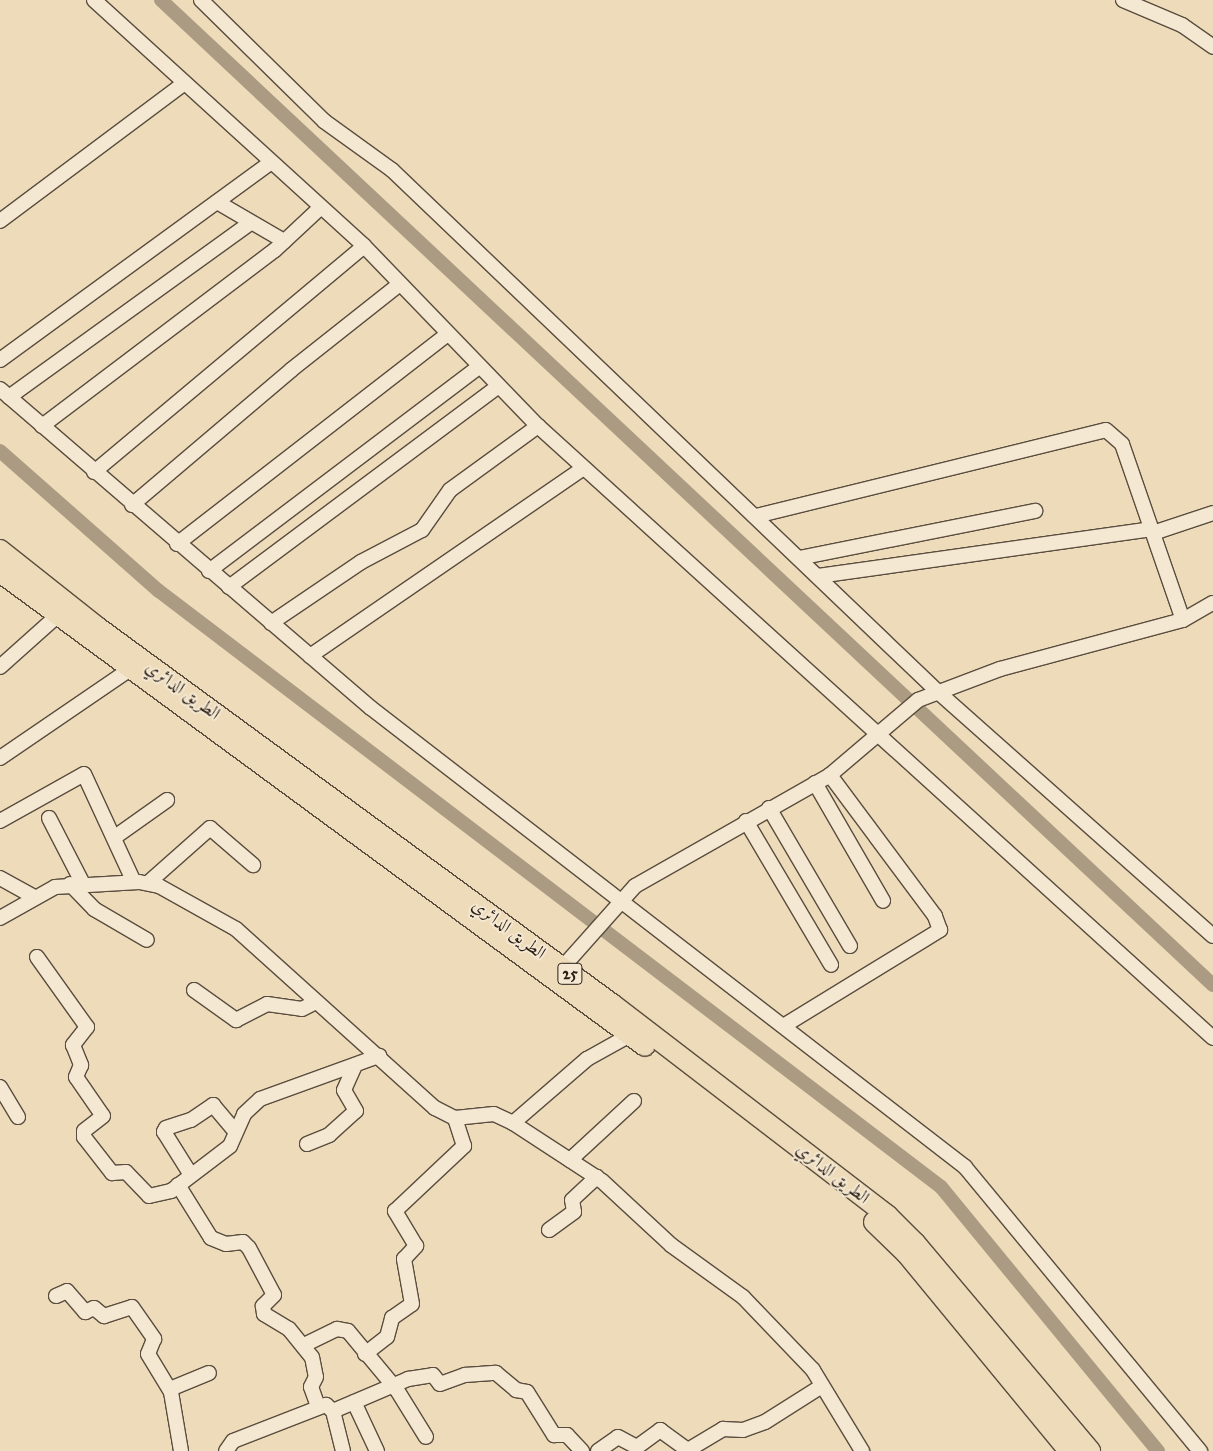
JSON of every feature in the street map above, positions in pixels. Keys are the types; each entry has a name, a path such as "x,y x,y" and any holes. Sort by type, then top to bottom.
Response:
{"highway":[{"name":"الطريق الدائري","path":"0,550 97,627 562,968 887,1215 915,1242 1090,1451"},
{"name":"الطريق الدائري","path":"0,572 56,617 630,1035 874,1222 906,1253 1070,1451"}],"street":[{"path":"94,0 182,85 364,246 497,387 538,426 876,735 1213,1038"},
{"path":"201,0 324,121 392,170 937,691 1213,936"},
{"path":"1123,0 1182,25 1213,47"},
{"path":"0,220 182,85"},
{"path":"0,360 270,163"},
{"path":"217,202 284,242"},
{"path":"42,426 284,242 320,208"},
{"path":"250,223 5,393 177,544 310,656 620,900 786,1025 977,1178 1200,1451"},
{"path":"94,472 364,246"},
{"path":"132,505 291,370 400,284"},
{"path":"177,544 448,334"},
{"path":"210,571 479,367"},
{"path":"229,587 497,387"},
{"path":"271,623 361,562 422,530 450,490 538,426"},
{"path":"756,516 1106,430 1122,444 1183,620"},
{"path":"310,656 584,468"},
{"path":"799,558 1035,511"},
{"path":"818,576 1152,531 1213,513"},
{"path":"562,968 620,900 635,886 830,774 918,700 937,691 1000,669 1183,620 1213,603"},
{"path":"0,667 56,617"},
{"path":"0,758 129,670"},
{"path":"0,821 82,774 88,778 115,837 141,882"},
{"path":"786,1025 940,930 935,916 830,774"},
{"path":"815,783 883,901"},
{"path":"115,837 167,800"},
{"path":"769,808 850,946"},
{"path":"49,818 76,883 90,906 146,940"},
{"path":"746,821 831,965"},
{"path":"141,882 210,828 253,865"},
{"path":"0,878 34,896"},
{"path":"0,918 34,896 76,883 141,882 247,936 316,1002 379,1056 428,1103 455,1118 494,1114 514,1123 597,1177 670,1245 764,1316 822,1386 862,1451"},
{"path":"37,957 87,1027 73,1045 81,1065 76,1077 103,1116 86,1129 84,1137 112,1173 126,1172 147,1196 178,1186 230,1146 244,1114 260,1099 379,1056"},
{"path":"194,990 236,1020 267,1004 298,1009 316,1002"},
{"path":"514,1123 587,1059 630,1035"},
{"path":"307,1144 330,1135 356,1111 344,1090 354,1065"},
{"path":"0,1087 18,1117"},
{"path":"570,1160 634,1101"},
{"path":"191,1175 164,1132 166,1128 191,1120 213,1105 236,1132"},
{"path":"365,1354 387,1337 392,1318 412,1304 404,1261 416,1246 395,1211 464,1146 455,1118"},
{"path":"550,1230 574,1212 572,1200 597,1177"},
{"path":"178,1186 211,1238 226,1244 243,1242 249,1248 274,1294 263,1306 264,1314 304,1345 312,1357 316,1377 311,1387 318,1406"},
{"path":"56,1296 67,1291 85,1312 94,1308 104,1316 132,1307 154,1339 148,1354 170,1389 181,1451"},
{"path":"304,1345 343,1329 392,1385 426,1437"},
{"path":"170,1389 209,1373"},
{"path":"333,1411 392,1385 431,1376 440,1384 465,1375 499,1374 516,1390 527,1392 554,1435 567,1435 582,1451"},
{"path":"598,1451 618,1437 636,1447 660,1430 689,1451 723,1429 743,1430 765,1422 822,1386"},
{"path":"354,1402 377,1451"},
{"path":"226,1451 229,1443 318,1406 326,1405 333,1411 343,1451"}],"waterway":[{"path":"161,0 1213,985"},
{"path":"0,451 159,591 941,1187 1158,1451"}]}
